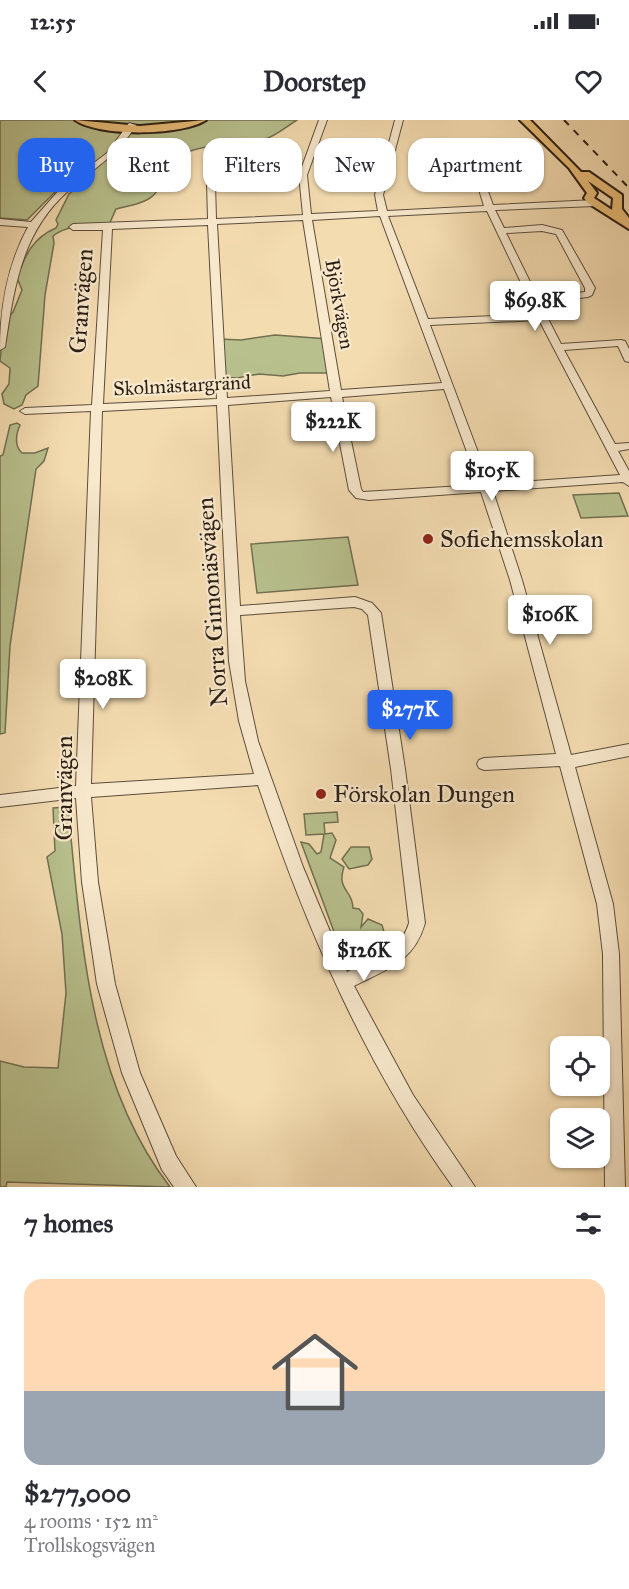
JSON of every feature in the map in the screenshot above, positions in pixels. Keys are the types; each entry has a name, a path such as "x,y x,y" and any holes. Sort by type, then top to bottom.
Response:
{"main road":[{"path":"80,120 102,126 131,127 172,126 201,120"},
{"path":"94,120 131,127 187,120"},
{"path":"525,120 572,166 614,198 617,209 628,225"},
{"path":"572,166 593,199 628,225"},
{"path":"593,199 606,205 614,198"}],"street":[{"name":"Björkvägen","path":"323,120 303,176 307,216 336,394 355,490 360,495 369,496 486,488"},
{"path":"399,120 379,195 383,213 486,488 516,580 599,877 610,930 615,1187"},
{"path":"0,347 18,252 33,225 63,191 117,150 131,127"},
{"name":"Norra Gimonäsvägen","path":"211,192 235,611 237,686 263,779 294,866 344,981 410,1107 465,1187"},
{"path":"484,192 542,317 628,480 486,488"},
{"path":"73,227 559,204 593,199"},
{"path":"0,222 33,225"},
{"name":"Granvägen","path":"108,227 97,408 83,809 90,882 106,984 131,1073 170,1163 186,1187"},
{"path":"501,231 542,228 559,232 590,288 589,293 585,294 535,301"},
{"path":"424,322 542,317"},
{"path":"558,347 625,343 629,359"},
{"name":"Skolmästargränd","path":"25,411 223,402 448,386"},
{"path":"611,448 629,446"},
{"path":"235,611 347,602 367,606 374,614 398,769 417,923 416,933 403,952 344,981"},
{"path":"484,764 547,759 578,760 629,750"},
{"path":"0,801 84,792 263,779"}],"green space":[{"path":"0,120 297,120 267,138 203,138 203,148 191,151 191,138 107,138 107,192 156,192 144,201 116,209 108,227 72,227 53,236 54,243 45,295 38,386 26,395 22,405 14,409 4,404 2,394 9,384 10,368 0,361 4,322 13,312 22,290 17,278 35,242 56,228 58,224 56,220 69,194 72,192 95,192 95,138 18,138 18,192 55,192 27,220 0,218"},
{"path":"275,335 328,339 328,373 221,377 219,339 241,340"},
{"path":"17,423 20,425 17,443 22,453 35,453 48,448 44,461 36,469 10,646 5,733 0,734 0,456 3,455 10,425"},
{"path":"619,493 628,516 581,518 573,495"},
{"path":"348,537 358,585 257,593 251,544"},
{"path":"68,807 84,956 105,1054 121,1101 143,1146 170,1187 7,1182 6,1187 0,1187 0,1061 24,1067 58,1068 66,993 62,934 47,857 55,851 53,808"},
{"path":"337,812 338,822 324,823 325,834 332,833 336,840 330,858 344,867 343,885 353,908 359,909 363,914 361,927 368,919 382,925 386,939 385,948 347,967 301,842 309,844 317,854 321,852 324,834 306,835 304,814"},
{"path":"351,847 369,847 372,859 368,865 349,869 342,859"}],"railway":[{"path":"564,120 629,188"}],"place":[{"name":"Sofiehemsskolan","path":"428,539"},
{"name":"Förskolan Dungen","path":"321,794"}]}
